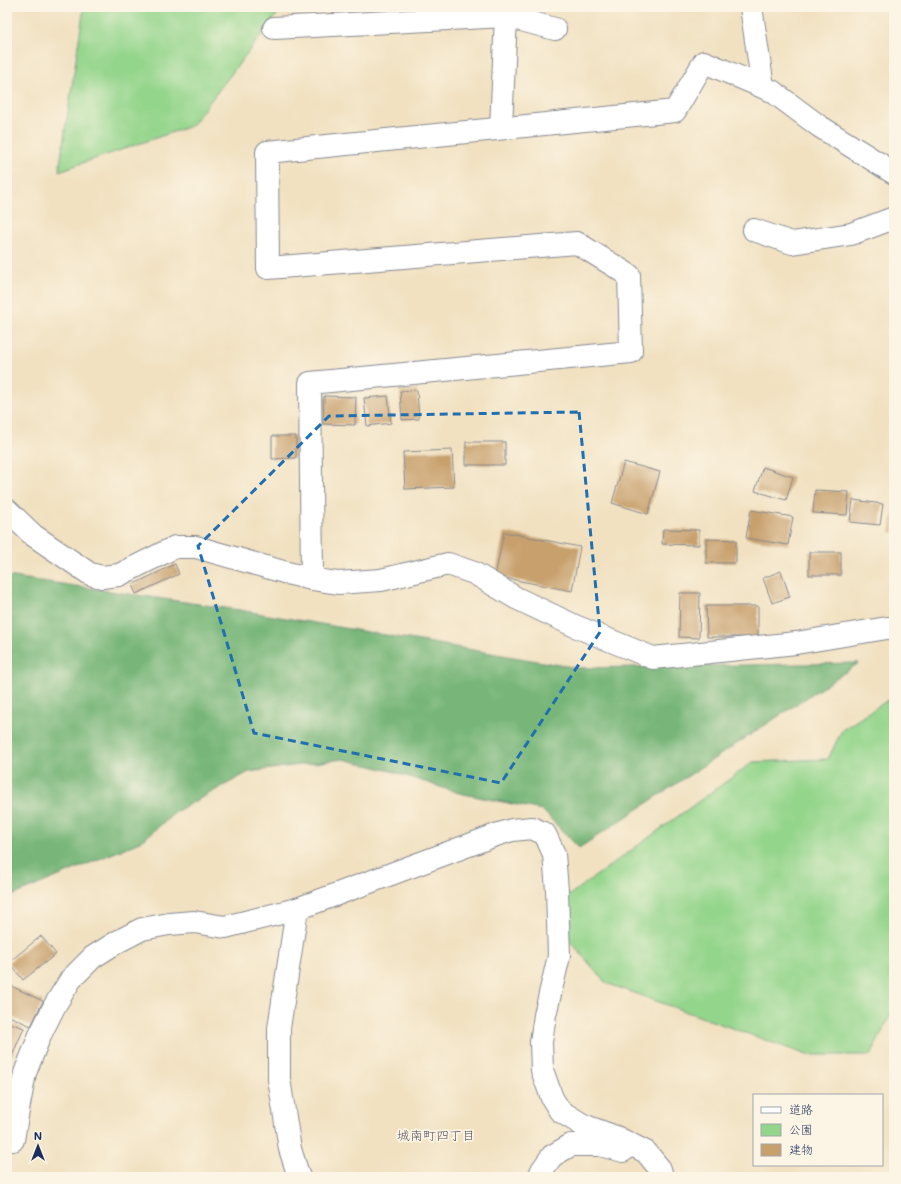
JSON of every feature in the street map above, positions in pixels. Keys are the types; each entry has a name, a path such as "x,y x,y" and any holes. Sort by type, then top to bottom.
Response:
{"street":[{"path":"751,7 763,87"},
{"path":"501,128 508,11"},
{"path":"274,28 376,15 508,11 555,29"},
{"path":"312,579 310,383 631,352 629,275 576,243 268,268 267,152 675,111 704,62 772,91 819,126 894,173"},
{"path":"754,230 792,243 851,234 894,218"},
{"path":"7,510 33,535 90,574 102,577 119,575 175,547 196,547 312,579 338,583 381,580 448,564 474,573 516,598 575,626 653,658 796,643 894,628"},
{"path":"7,1140 13,1140 26,1073 40,1034 55,1005 71,979 93,957 117,942 142,929 170,924 194,922 226,927 297,908 496,835 512,830 532,828 545,834 554,854 557,890 559,956 545,1015 541,1042 542,1070 552,1098 560,1111 583,1125 616,1137 646,1152 660,1169 660,1177"},
{"path":"297,908 279,1028 279,1079 290,1149 299,1177"},
{"path":"539,1177 552,1156 571,1145 600,1145 627,1152 652,1168 660,1177"}],"highlighted area":[{"path":"579,412 600,632 501,783 254,733 198,546 329,416"}],"green space":[{"path":"84,7 283,7 191,126 59,171"},
{"path":"7,576 239,610 578,668 859,663 579,848 542,810 459,793 391,771 343,759 249,772 177,811 142,841 7,898"},
{"path":"894,696 894,1007 871,1055 807,1055 606,983 569,940 568,896 753,762 828,759 842,730"}],"building":[{"path":"417,390 419,419 402,420 400,391"},
{"path":"324,396 356,397 355,425 323,424"},
{"path":"388,396 391,423 367,426 364,398"},
{"path":"272,436 296,436 296,458 272,459"},
{"path":"466,442 505,442 505,465 466,465"},
{"path":"452,450 454,487 405,489 403,452"},
{"path":"624,462 660,472 648,514 612,503"},
{"path":"763,467 793,477 786,500 755,491"},
{"path":"815,490 849,492 847,515 813,513"},
{"path":"853,500 883,504 880,525 850,522"},
{"path":"751,510 793,517 788,545 746,538"},
{"path":"894,514 894,533 890,532"},
{"path":"663,529 699,530 699,545 662,544"},
{"path":"504,532 580,547 572,591 495,576"},
{"path":"706,539 736,540 736,563 706,563"},
{"path":"809,552 841,552 841,575 809,575"},
{"path":"175,564 179,574 136,594 132,585"},
{"path":"781,571 790,597 772,603 763,578"},
{"path":"680,593 700,593 699,638 679,637"},
{"path":"706,606 758,606 758,637 707,637"},
{"path":"41,936 56,954 23,980 9,962"},
{"path":"7,984 43,1001 31,1026 7,1015"},
{"path":"7,1022 24,1028 12,1056 7,1054"}],"district":[{"name":"城南町四丁目","path":"436,1135"}]}
